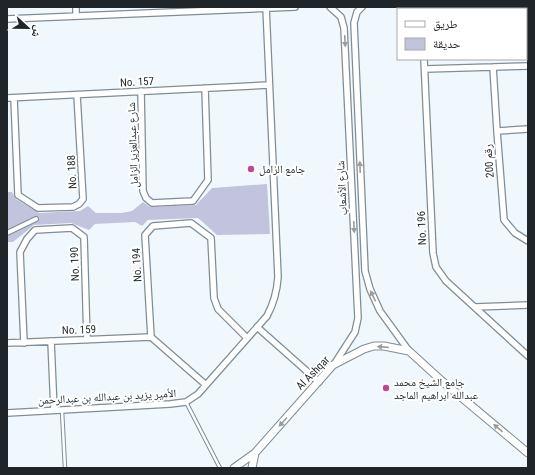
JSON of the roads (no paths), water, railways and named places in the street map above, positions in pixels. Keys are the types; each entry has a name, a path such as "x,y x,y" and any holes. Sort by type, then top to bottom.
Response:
{"street":[{"path":"76,7 76,16"},
{"path":"7,19 266,7 295,7"},
{"name":"الأمير يزيد بن عبدالله بن عبدالرحمن","path":"7,413 186,402 198,394 267,316 274,302 278,277 266,7"},
{"name":"شارع الأشعاب","path":"330,7 340,17 344,28 358,318 355,332 333,365"},
{"name":"شارع الأشعاب","path":"362,7 357,12 354,23 365,271 370,290 380,311 409,351"},
{"name":"No. 196","path":"424,60 433,253 436,267 446,281 528,356"},
{"path":"425,69 528,66"},
{"name":"رقم 200","path":"493,67 504,220 515,233 528,241"},
{"name":"No. 157","path":"7,98 269,85"},
{"name":"شارع عبدالعزيز الزامل","path":"141,91 143,191 146,198 152,203 193,201 208,180 205,88"},
{"name":"No. 188","path":"14,98 18,195 38,208 73,207 79,204 83,199 77,95"},
{"path":"497,131 528,129"},
{"path":"7,233 36,219"},
{"name":"No. 194","path":"152,338 145,235 153,226 191,222 211,238 214,298 218,309 248,338"},
{"name":"No. 190","path":"24,343 20,252 27,239 35,230 72,228 84,237 88,340"},
{"path":"475,307 528,305"},
{"path":"257,327 319,382"},
{"path":"152,338 206,384"},
{"name":"No. 159","path":"7,343 152,338"},
{"path":"51,341 54,410"},
{"name":"Al Ashqar","path":"234,468 255,453 333,365 364,349 374,346 384,346 409,351"},
{"path":"409,351 528,453"},
{"path":"252,468 255,453"}],"lane":[{"path":"186,402 220,468"},
{"path":"62,409 65,468"}],"place":[{"name":"جامع الزامل","path":"251,169"},
{"name":"جامع الشيخ محمد عبدالله ابراهيم الماجد","path":"386,388"}]}
